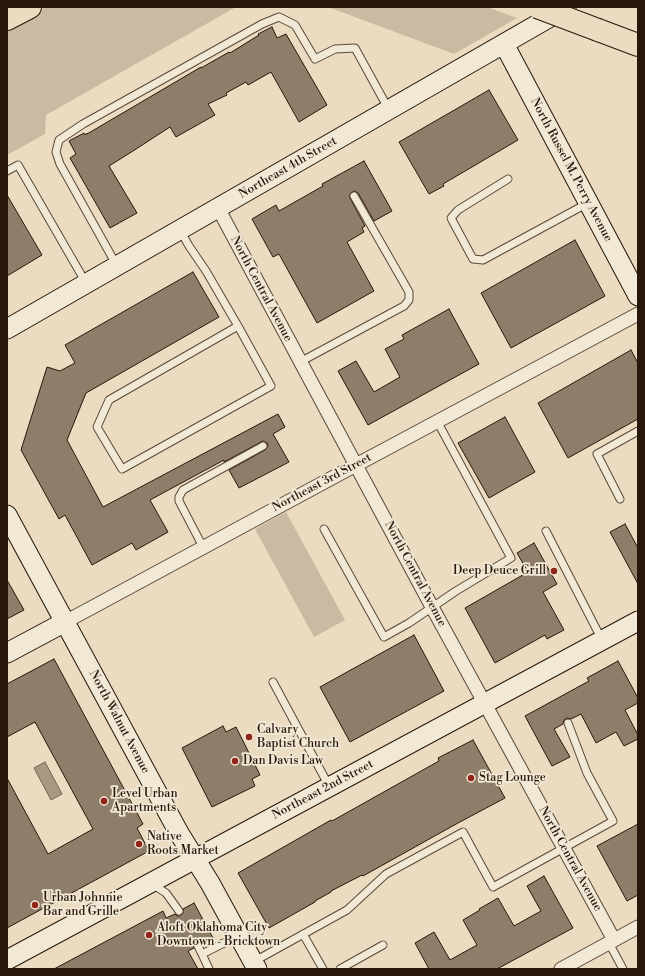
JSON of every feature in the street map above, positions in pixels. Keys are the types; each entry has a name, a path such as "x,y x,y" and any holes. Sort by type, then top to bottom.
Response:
{"highway":[{"path":"7,19 30,7"},
{"path":"538,7 638,45"}],"street":[{"name":"Northeast 4th Street","path":"7,329 568,7"},
{"name":"North Russel M. Perry Avenue","path":"504,44 638,296"},
{"name":"North Central Avenue","path":"218,208 432,607 485,702 611,942"},
{"name":"Northeast 3rd Street","path":"7,653 638,314"},
{"name":"North Walnut Avenue","path":"7,515 176,827 210,884 255,966"},
{"name":"Northeast 2nd Street","path":"7,960 638,621"},
{"path":"561,969 638,927"}],"lane":[{"path":"117,266 60,164 56,152 59,140 83,124 262,24 279,17 296,25 315,59 335,49 355,48 389,110"},
{"path":"7,171 18,165 86,284"},
{"path":"508,179 458,210 451,218 473,259 483,260 588,203"},
{"path":"300,362 404,306 410,300 409,292 354,196"},
{"path":"180,230 206,271 238,326 271,386 122,469 97,427 109,400 238,326"},
{"path":"324,529 384,637 409,623 456,591 511,558 437,422"},
{"path":"620,498 597,454 638,431"},
{"path":"203,547 179,501 179,497 183,490 263,446"},
{"path":"546,532 602,640"},
{"path":"272,682 329,786"},
{"path":"255,966 303,934 347,910 386,874 463,832 493,887 613,821 587,773 568,724"},
{"path":"150,883 166,893 179,911"},
{"path":"303,934 323,969"},
{"path":"202,954 238,936"},
{"path":"611,942 623,969"},
{"path":"340,969 383,945"},
{"path":"198,946 209,969"}],"shaded area":[{"path":"46,7 236,7 46,115 45,134 7,155 7,28"},
{"path":"328,7 487,7 517,18 454,54"},
{"path":"286,512 345,620 314,637 255,529"},
{"path":"45,762 62,794 51,800 34,768"}],"building":[{"path":"272,27 277,38 286,34 327,105 299,122 271,72 248,85 246,82 226,93 227,95 208,104 215,115 176,137 170,127 109,166 137,213 110,228 70,158 76,154 69,141 84,133 85,135 87,134 201,67 229,52 230,53 259,35 258,34"},
{"path":"489,90 518,140 443,184 444,186 429,194 399,142"},
{"path":"364,161 392,211 374,221 358,193 354,191 350,194 350,198 365,226 362,228 364,232 347,242 374,291 317,323 279,254 273,257 252,219 276,205 279,211 323,186 322,184"},
{"path":"7,195 42,255 7,276"},
{"path":"575,240 605,296 511,348 481,293"},
{"path":"193,272 219,317 86,393 67,440 103,507 278,414 285,427 273,434 289,462 239,488 229,470 265,450 268,446 267,443 263,441 224,462 224,460 150,500 168,532 136,550 132,543 92,565 65,515 59,519 21,450 47,367 60,371 75,363 65,345"},
{"path":"449,309 479,364 368,425 338,371 356,361 374,392 400,377 385,349 404,339 402,335"},
{"path":"631,350 638,363 638,419 568,458 538,403"},
{"path":"505,417 535,472 489,498 458,443"},
{"path":"625,524 638,548 638,584 610,532"},
{"path":"534,543 557,584 543,592 564,630 547,639 545,635 495,663 465,608 528,572 517,553"},
{"path":"7,580 24,610 7,619"},
{"path":"414,635 444,691 350,742 320,687"},
{"name":"Level Urban Apartments","path":"54,659 143,824 137,828 149,851 7,928 7,778 48,854 93,829 35,722 7,737 7,684"},
{"path":"618,661 638,698 638,703 625,710 638,735 638,739 624,746 616,732 596,743 581,714 571,719 567,718 564,720 563,724 554,729 570,757 552,766 525,716 589,681 587,678"},
{"path":"223,726 226,732 236,727 260,775 252,779 255,786 212,807 182,748"},
{"path":"473,740 505,798 363,876 362,875 331,891 315,902 269,928 238,873 439,761 438,758"},
{"path":"638,824 638,895 627,901 597,846"},
{"path":"544,876 573,928 497,969 429,969 415,943 434,932 450,960 477,945 463,920 498,898 514,926 541,911 527,886"},
{"name":"Aloft Oklahoma City Downtown - Bricktown","path":"194,903 213,938 202,944 199,941 195,942 193,945 194,948 188,951 198,969 54,969 163,911 166,918 175,914 180,916 183,913 183,909"}],"place":[{"name":"Deep Deuce Grill","path":"554,571"},
{"name":"Calvary Baptist Church","path":"249,737"},
{"name":"Dan Davis Law","path":"235,761"},
{"name":"Stag Lounge","path":"471,778"},
{"name":"Level Urban Apartments","path":"104,801"},
{"name":"Native Roots Market","path":"139,844"},
{"name":"Urban Johnnie Bar and Grille","path":"35,905"},
{"name":"Aloft Oklahoma City Downtown - Bricktown","path":"149,935"}]}
